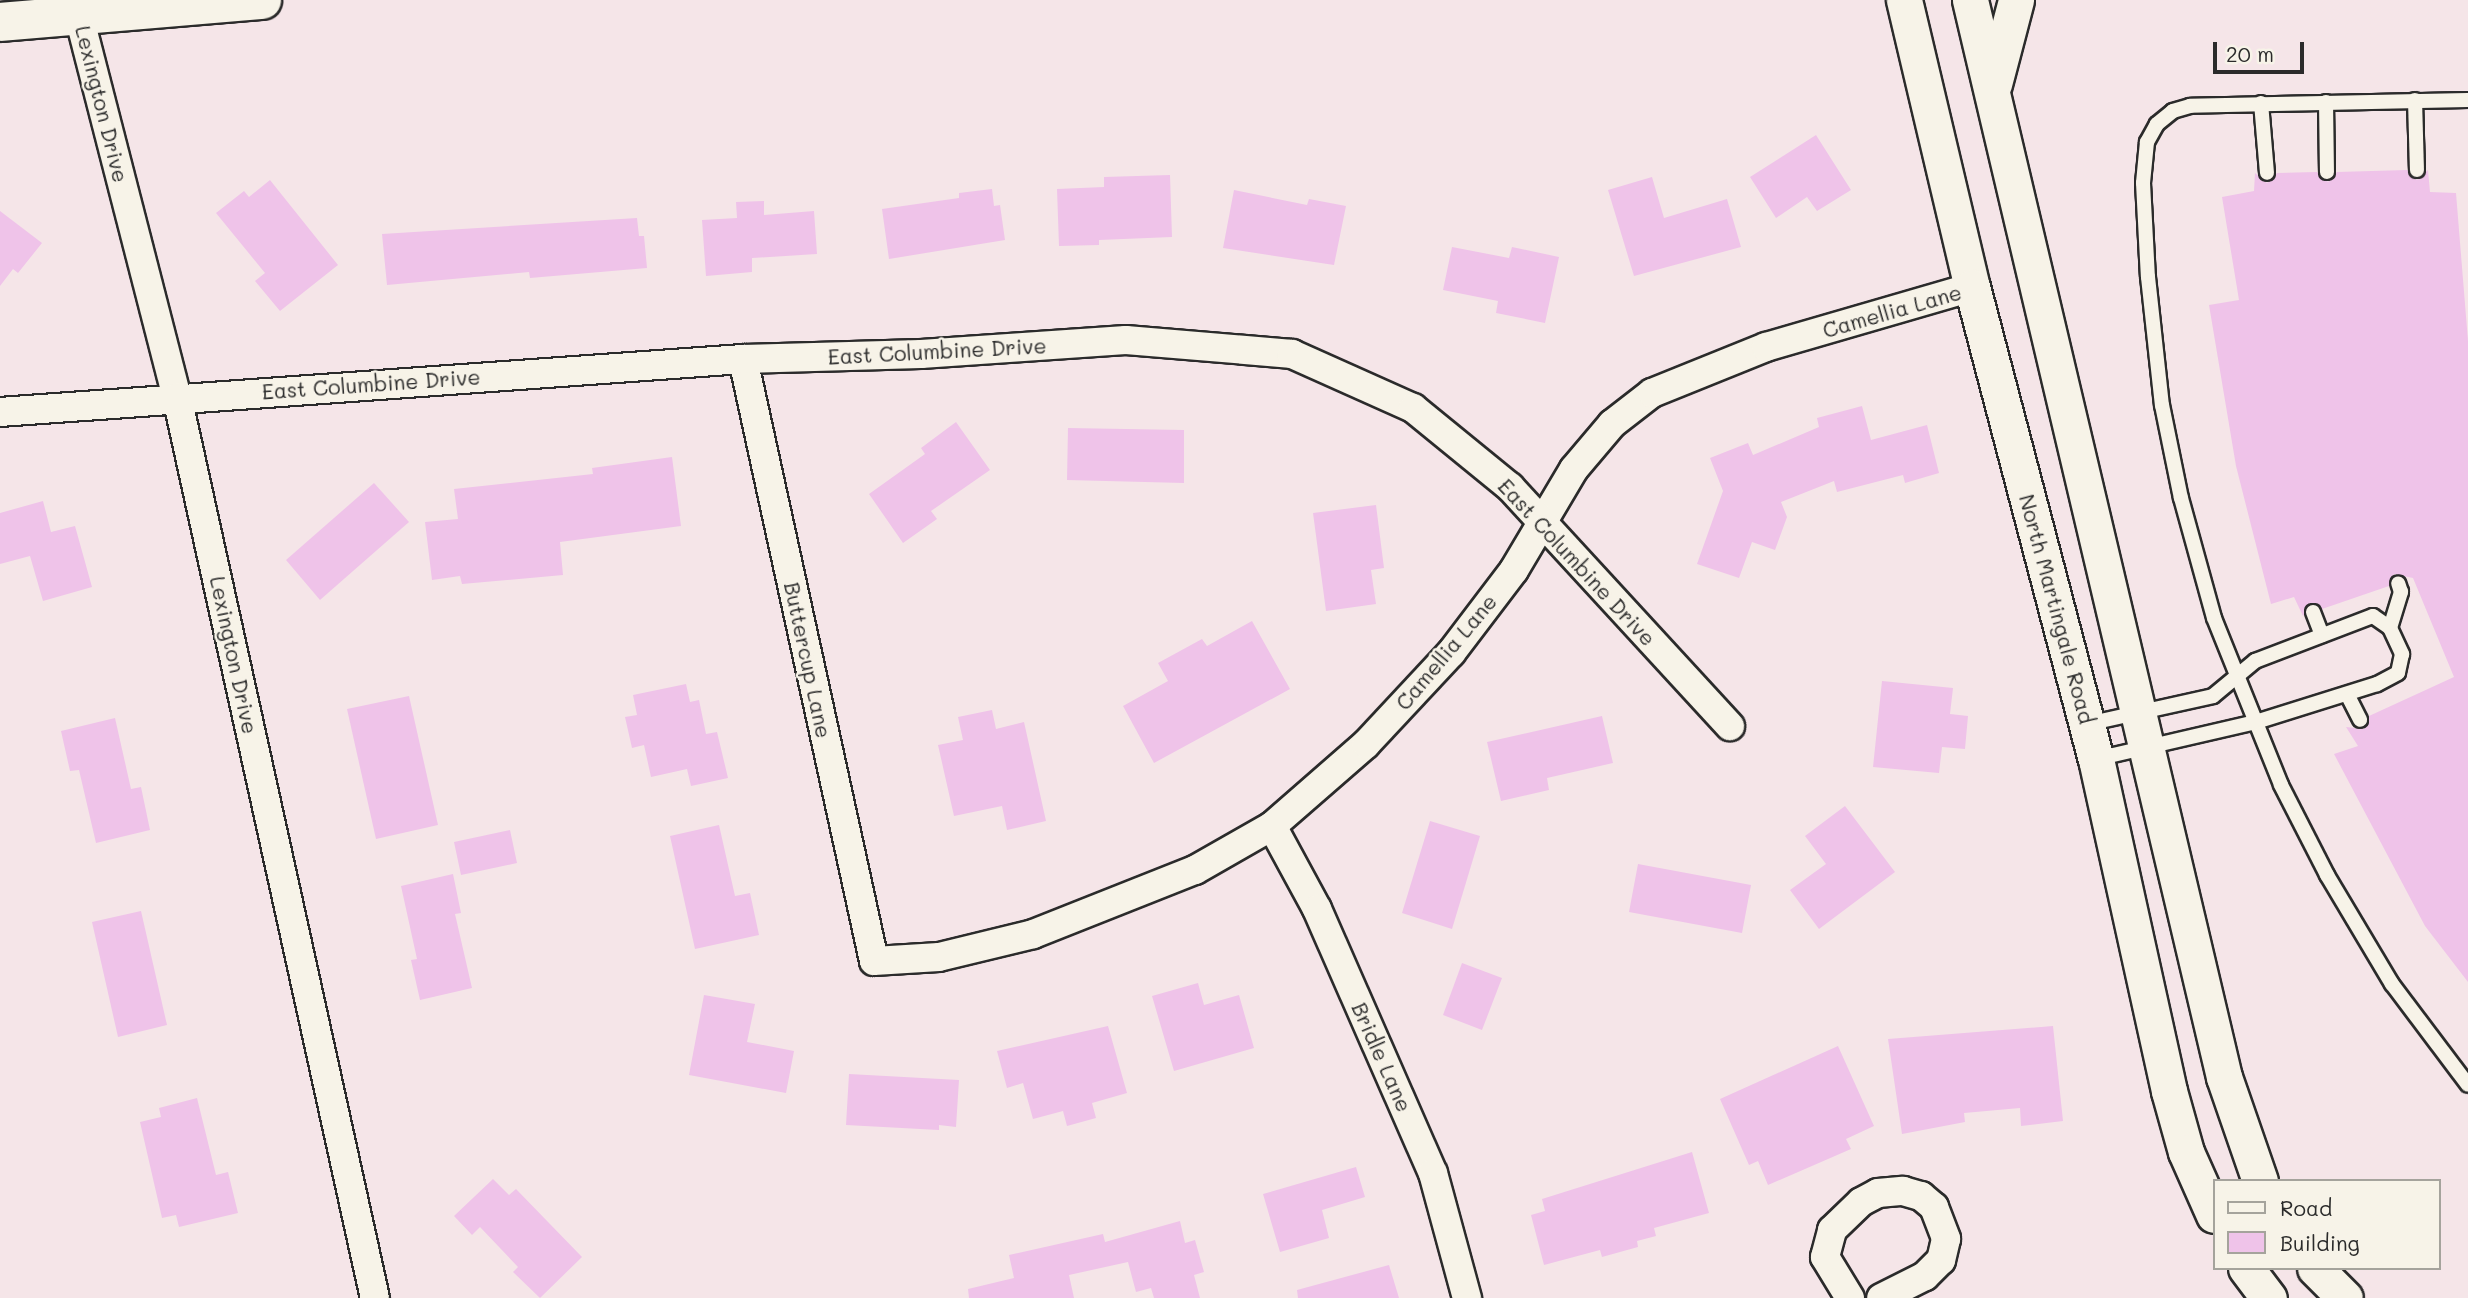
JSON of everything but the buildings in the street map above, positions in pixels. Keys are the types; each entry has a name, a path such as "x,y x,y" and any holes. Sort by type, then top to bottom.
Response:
{"main road":[{"path":"0,23 262,0"}],"street":[{"name":"North Martingale Road","path":"1903,0 1972,287 2096,759 2169,1091 2186,1152 2212,1210"},
{"path":"1970,0 2224,1077 2259,1179"},
{"path":"1992,91 2017,0"},
{"name":"Lexington Drive","path":"79,16 177,397 375,1298"},
{"name":"Camellia Lane","path":"874,961 939,957 1033,934 1195,870 1272,826 1366,744 1451,653 1514,570 1574,469 1612,424 1652,393 1766,347 1972,287"},
{"name":"East Columbine Drive","path":"0,412 177,397 743,359 921,354 1126,340 1293,354 1413,408 1510,487 1731,726"},
{"name":"Buttercup Lane","path":"743,359 874,961"},
{"name":"Bridle Lane","path":"1272,826 1317,909 1433,1173 1467,1298"},
{"path":"1850,1298 1825,1257 1832,1230 1878,1193 1903,1191 1921,1196 1942,1221 1947,1239 1941,1260 1925,1276 1881,1298"},
{"path":"2248,1270 2269,1298"},
{"path":"2317,1270 2345,1298"}],"lane":[{"path":"2415,100 2417,170"},
{"path":"2468,100 2190,106 2173,111 2157,124 2147,142 2143,183 2148,277 2162,405 2181,498 2214,618 2281,785 2350,916 2392,984 2468,1084"},
{"path":"2326,102 2327,172"},
{"path":"2261,103 2267,173"},
{"path":"2390,628 2401,592 2398,583"},
{"path":"2313,612 2322,635"},
{"path":"2087,724 2213,696 2255,661 2373,616 2390,628 2402,654 2398,673 2347,694 2256,722 2096,759"},
{"path":"2347,694 2360,720"}]}
